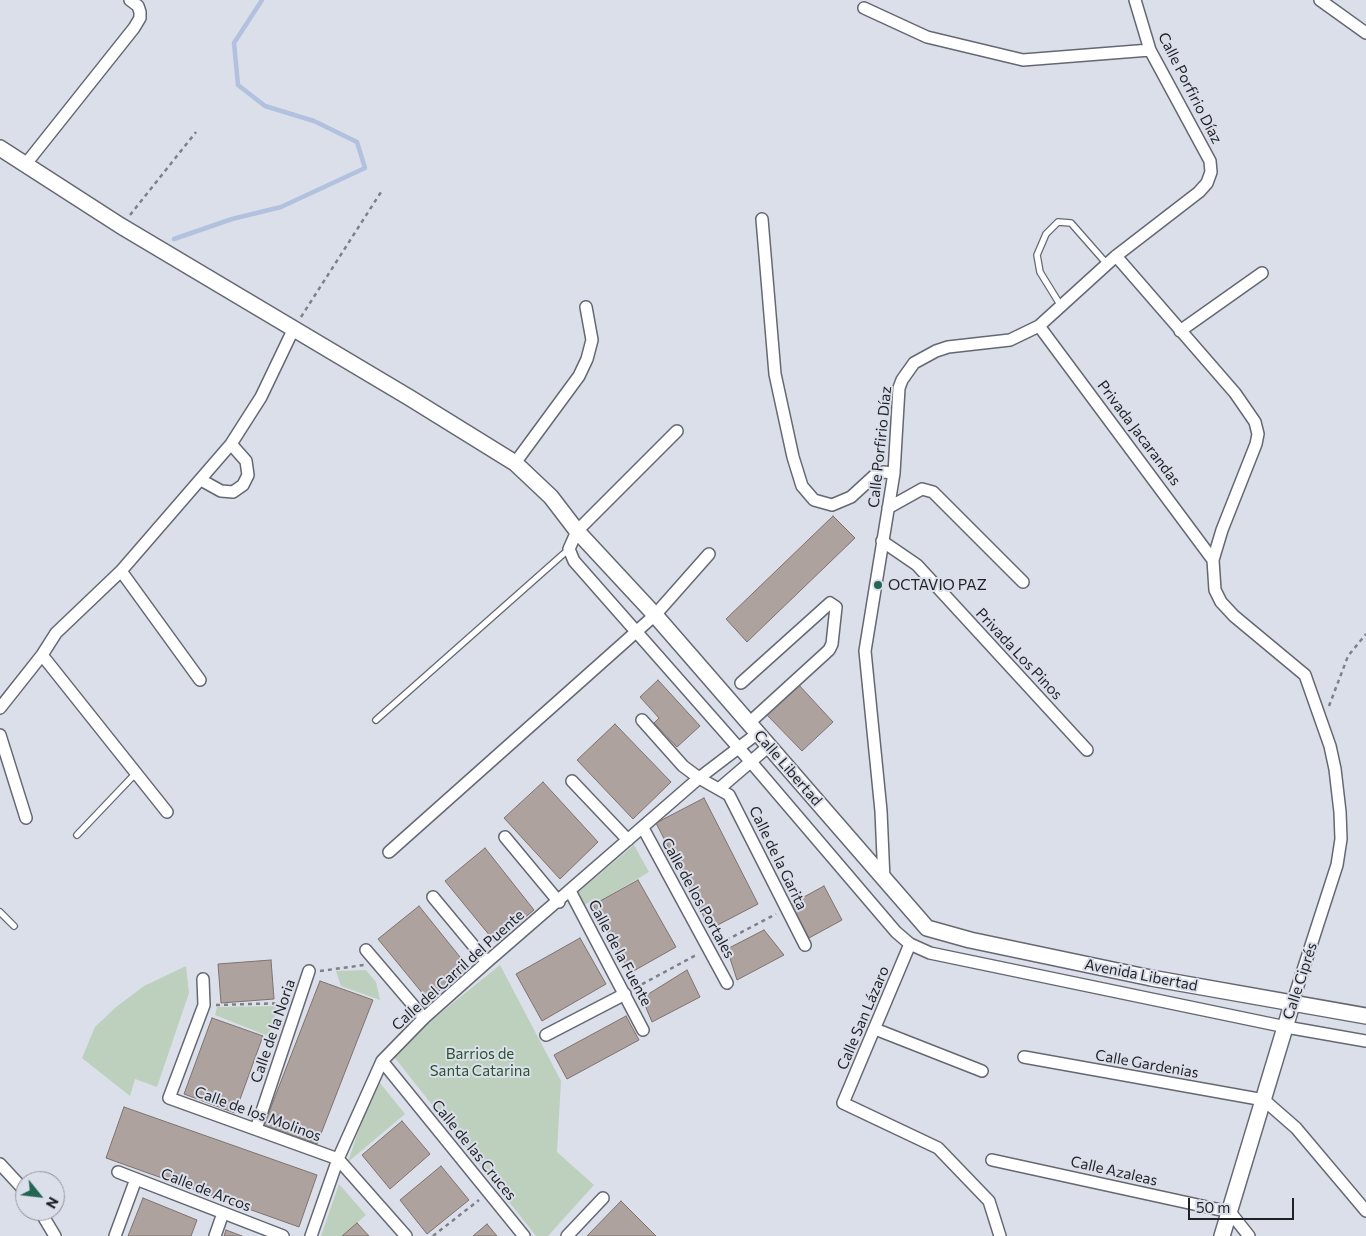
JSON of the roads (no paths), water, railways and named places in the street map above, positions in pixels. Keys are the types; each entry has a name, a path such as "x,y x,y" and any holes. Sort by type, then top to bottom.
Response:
{"main road":[{"name":"Calle Libertad","path":"0,148 121,226 294,328 515,463 552,497 577,531 655,615 920,921"},
{"name":"Avenida Libertad","path":"920,921 936,932 970,940 1151,978 1294,1001 1366,1016"},
{"name":"Calle Ciprés","path":"1222,1236 1294,1001"}],"street":[{"path":"25,165 134,28 140,18 140,12 138,6 130,0"},
{"name":"Calle Porfirio Díaz","path":"884,880 881,811 865,651 894,473 897,397 902,380 914,363 922,357 948,347 1010,340 1040,326 1116,256 1199,192 1207,182 1211,172 1210,161 1204,148 1150,50 1135,0"},
{"path":"1320,0 1366,33"},
{"path":"864,8 927,37 1023,60 1150,50"},
{"path":"762,219 775,374 793,457 802,486 814,500 832,504 851,497 875,475 883,472 894,473"},
{"name":"Calle Ciprés","path":"1116,256 1235,393 1255,422 1258,434 1256,444 1222,530 1214,560 1214,590 1221,602 1305,675 1323,723 1335,769 1341,839 1338,865 1294,1001"},
{"path":"1180,331 1262,273"},
{"path":"515,463 580,376 592,340 586,307"},
{"name":"Privada Jacarandas","path":"1040,326 1214,560"},
{"path":"0,708 42,655 56,633 121,571 231,444 261,397 294,328"},
{"path":"677,431 577,531 568,549 574,561 751,762 896,932 910,944 930,953 1286,1027 1366,1041"},
{"path":"201,480 221,491 233,492 243,485 248,475 246,460 231,444"},
{"path":"888,508 922,489 933,492 1024,582"},
{"name":"Privada Los Pinos","path":"882,541 917,565 1087,750"},
{"path":"389,852 637,632 655,615 709,554"},
{"path":"121,571 200,680"},
{"name":"Calle del Carril del Puente","path":"311,1236 338,1159 382,1061 424,1018 487,962 559,902 698,778 737,747 829,650 832,644 836,607 830,603 741,683"},
{"path":"42,655 168,812"},
{"path":"642,720 682,766 698,778 720,788 770,746"},
{"path":"0,735 26,818"},
{"path":"572,781 628,840"},
{"name":"Calle de la Garita","path":"720,788 729,795 735,804 805,945"},
{"name":"Calle de los Portales","path":"643,828 728,983"},
{"path":"505,837 559,902"},
{"name":"Calle de la Fuente","path":"570,891 643,1030"},
{"path":"433,897 487,962"},
{"name":"Calle San Lázaro","path":"910,944 843,1103 938,1148 988,1201 1000,1236"},
{"path":"366,950 424,1018"},
{"name":"Calle de la Noria","path":"256,1129 297,1002 309,971"},
{"name":"Calle de los Molinos","path":"203,979 204,1006 169,1098 338,1159"},
{"path":"546,1035 625,994"},
{"path":"875,1029 982,1071"},
{"name":"Calle Gardenias","path":"1024,1057 1264,1100"},
{"name":"Calle de las Cruces","path":"382,1061 524,1236"},
{"path":"1264,1100 1296,1128 1366,1211"},
{"path":"338,1159 406,1236"},
{"name":"Calle Azaleas","path":"992,1160 1230,1212"},
{"path":"0,1164 15,1180"},
{"name":"Calle de Arcos","path":"118,1172 283,1236"},
{"path":"115,1236 136,1179"},
{"path":"566,1236 603,1198"},
{"path":"214,1236 223,1212"},
{"path":"1230,1212 1249,1236"},
{"path":"46,1221 55,1236"}],"lane":[{"path":"1061,306 1040,272 1037,255 1046,234 1058,222 1071,223 1107,264"},
{"path":"376,720 568,549"},
{"path":"77,835 136,773"},
{"path":"0,912 14,926"}],"waterway":[{"path":"174,239 232,219 281,207 365,168 357,142 314,121 265,106 238,85 234,43 262,0"}],"place":[{"name":"OCTAVIO PAZ","path":"878,585"}],"park label":[{"name":"Barrios de Santa Catarina","path":"480,1062"}]}
